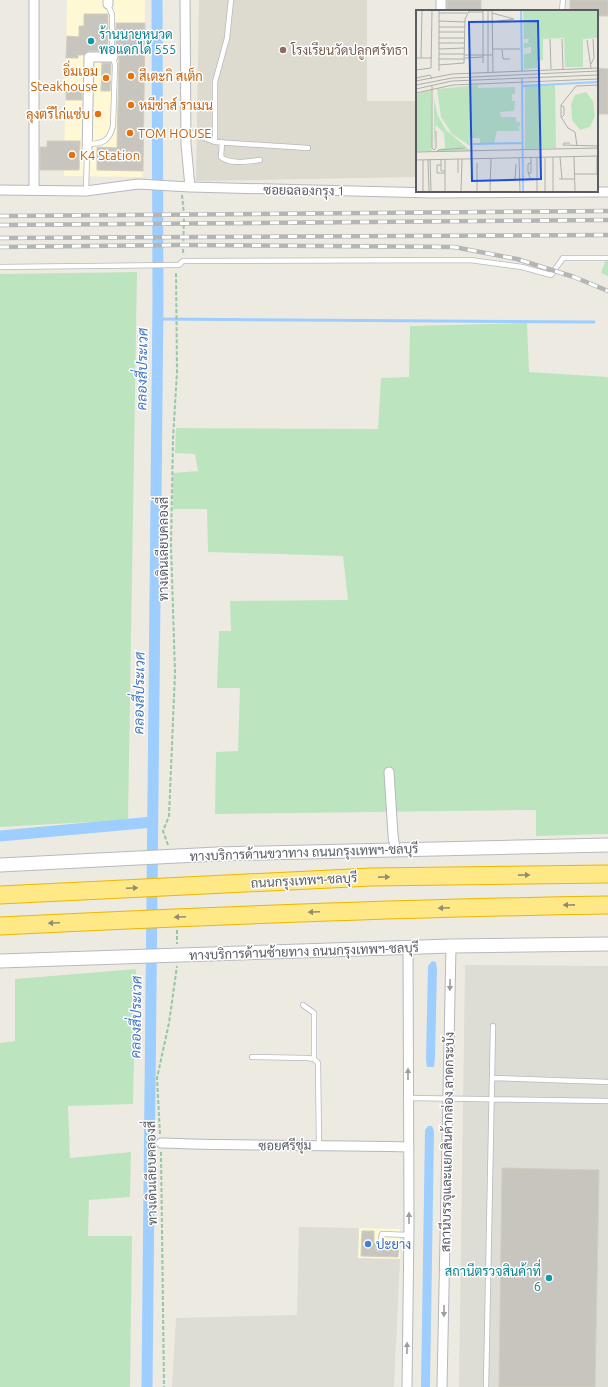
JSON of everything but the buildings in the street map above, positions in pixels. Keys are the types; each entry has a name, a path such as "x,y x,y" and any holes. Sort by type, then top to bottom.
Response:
{"highway":[{"name":"ถนนกรุงเทพฯ-ชลบุรี","path":"0,894 370,877 608,874"},
{"path":"0,926 219,915 483,907 608,905"}],"main road":[{"name":"ทางบริการด้านขวาทาง ถนนกรุงเทพฯ-ชลบุรี","path":"0,865 217,854 608,845"},
{"name":"ทางบริการด้านซ้ายทาง ถนนกรุงเทพฯ-ชลบุรี","path":"0,961 216,955 408,947 608,944"}],"street":[{"path":"34,0 34,190"},
{"path":"181,186 186,131 185,0"},
{"path":"87,149 88,57 113,57"},
{"name":"ซอยฉลองกรุง 1","path":"0,190 86,191 138,184 416,192"},
{"name":"ซอยฉลองกรุง 1","path":"598,192 608,192"},
{"path":"388,772 395,849"},
{"name":"สถานีบรรจุและแยกสินค้ากล่อง ลาดกระบัง","path":"442,1387 451,946"},
{"path":"407,1387 409,1236 408,947"},
{"name":"ซอยศรีชุ่ม","path":"161,1144 281,1147 319,1145 409,1147"}],"lane":[{"path":"215,142 215,82 227,38 231,0"},
{"path":"562,10 563,0"},
{"path":"86,191 87,149 107,141 111,135 113,126 115,65 113,57 112,14 107,1"},
{"path":"186,131 215,142 308,148"},
{"path":"222,142 222,157 224,159 260,160"},
{"path":"0,267 178,265 183,261 470,260 522,267 551,275 563,258 608,258"},
{"path":"303,1005 314,1013 314,1059 319,1067 319,1145"},
{"path":"486,1387 493,1026"},
{"path":"252,1057 314,1059"},
{"path":"492,1078 608,1082"},
{"path":"408,1098 608,1101"},
{"path":"378,1248 382,1234 409,1236"}],"path":[{"path":"181,186 184,215 183,261"},
{"name":"ทางเดินเลียบคลองสี่","path":"163,831 169,816 175,673 171,545 173,439 177,372 178,265"},
{"name":"ทางเดินเลียบคลองสี่","path":"164,1387 161,1144 157,1078 169,1023 177,961"}],"shaded area":[{"path":"67,0 145,0 142,177 64,176"},
{"name":"โรงเรียนวัดปลูกศรัทธา","path":"199,0 367,0 367,101 416,101 415,177 196,181"},
{"path":"465,965 608,966 608,1387 459,1387"},
{"path":"299,1227 359,1228 358,1258 400,1259 394,1387 172,1387 176,1318 297,1315"},
{"path":"359,1228 400,1229 400,1259 358,1258"}],"green space":[{"path":"606,259 608,259 608,276 601,273"},
{"path":"137,272 128,820 0,827 0,274"},
{"path":"527,323 529,372 608,377 608,834 536,836 536,810 215,814 216,752 238,751 240,688 217,688 219,631 231,631 230,601 348,600 343,556 208,552 207,509 173,509 173,473 198,471 195,454 175,453 176,428 378,429 381,378 409,377 410,326"},
{"path":"136,969 133,1104 68,1106 70,1158 131,1152 130,1197 89,1200 88,1236 132,1236 130,1387 0,1387 0,1043 15,1041 15,979"}],"water":[{"path":"432,961 436,962 437,969 435,1058 434,1067 427,1067 428,966"},
{"path":"428,1126 432,1126 434,1131 430,1387 421,1387 425,1130"}],"waterway":[{"name":"คลองสี่ประเวศ","path":"147,1387 158,300 157,0"},
{"path":"158,319 594,322"},
{"path":"0,836 153,822"}],"railway":[{"path":"0,216 608,211"},
{"path":"0,225 608,220"},
{"path":"0,238 608,235"},
{"path":"0,247 178,245 454,247 517,259 574,277 608,291"}],"place":[{"name":"ร้านนายหนวด พอแดกได้ 555","path":"91,41"},
{"name":"โรงเรียนวัดปลูกศรัทธา","path":"283,50"},
{"name":"สึเตะกิ สเต็ก","path":"131,76"},
{"name":"อิ่มเอม Steakhouse","path":"106,78"},
{"name":"หมีซ่าส์ ราเมน","path":"131,105"},
{"name":"ลุงตรีไก่แซ่บ","path":"98,114"},
{"name":"TOM HOUSE","path":"130,133"},
{"name":"K4 Station","path":"72,155"},
{"name":"ปะยาง","path":"368,1244"},
{"name":"สถานีตรวจสินค้าที่ 6","path":"549,1278"}]}
